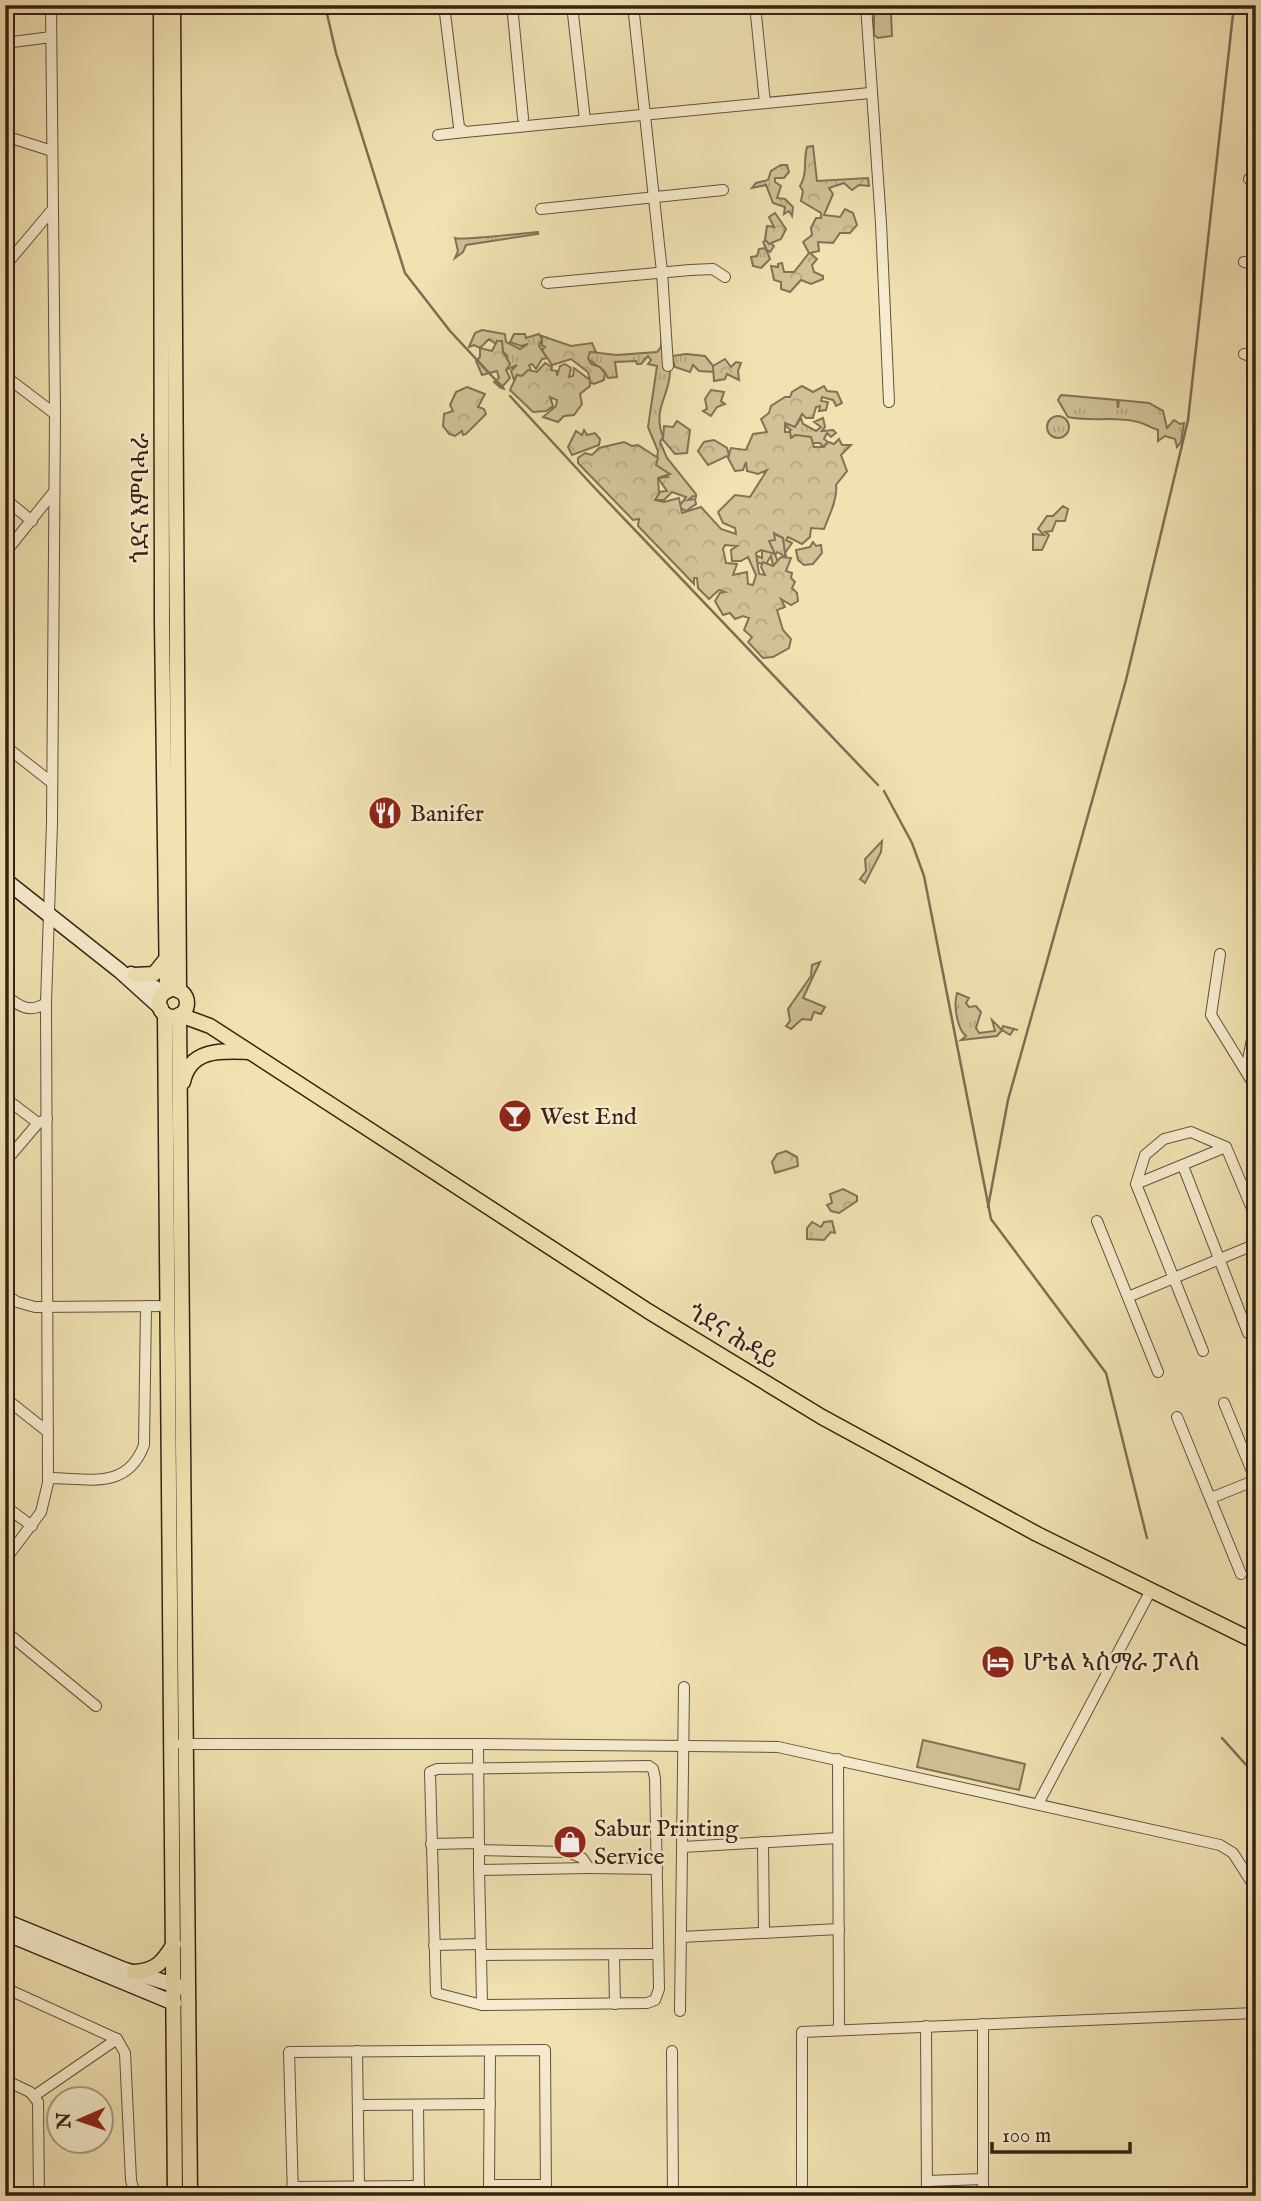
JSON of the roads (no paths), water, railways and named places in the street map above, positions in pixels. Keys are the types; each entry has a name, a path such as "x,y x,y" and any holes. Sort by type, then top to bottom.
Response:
{"main road":[{"name":"ጎደና እምባሓራ","path":"161,5 162,622 167,956 173,1004"},
{"name":"ጎደና እምባሓራ","path":"173,5 173,1004"},
{"path":"135,975 154,974 167,956"},
{"path":"173,1004 181,1093 181,1744 174,1985 175,2196"},
{"path":"173,1004 168,1306 189,1989 190,2196"},
{"name":"ጎደና ሕዳይ","path":"173,1004 754,1377 910,1467 1256,1642"},
{"path":"181,1093 188,1067 204,1054 251,1052"},
{"path":"134,1972 152,1970 175,1943"}],"street":[{"path":"5,1560 32,1526 44,1504 48,1478 48,1307 42,1121 49,916 55,414 51,5"},
{"path":"444,5 459,127 465,132"},
{"path":"512,5 523,118"},
{"path":"572,5 585,120"},
{"path":"634,5 662,272 668,366"},
{"path":"755,5 765,103"},
{"path":"866,5 881,223 889,402"},
{"path":"5,43 51,37"},
{"path":"438,135 870,93"},
{"path":"5,136 52,151"},
{"path":"541,209 723,190"},
{"path":"7,261 52,210"},
{"path":"1244,262 1256,265"},
{"path":"547,283 713,269 725,277"},
{"path":"1244,354 1256,358"},
{"path":"5,376 55,414"},
{"path":"5,553 52,494"},
{"path":"5,499 32,521"},
{"path":"5,746 51,782"},
{"path":"5,880 120,971 173,1004"},
{"path":"1220,954 1211,1015 1256,1088"},
{"path":"120,971 135,975 173,1004"},
{"path":"5,995 25,1009 38,1008 46,1003"},
{"path":"1246,1070 1256,1019"},
{"path":"5,1098 42,1121"},
{"path":"5,1162 42,1121"},
{"path":"1203,1351 1136,1184 1145,1155 1164,1139 1191,1132 1226,1147 1256,1218"},
{"path":"1136,1184 1226,1147"},
{"path":"1183,1166 1248,1334"},
{"path":"1097,1221 1158,1372"},
{"path":"1128,1297 1256,1244"},
{"path":"5,1294 26,1305 48,1307 168,1306"},
{"path":"48,1478 110,1479 122,1476 139,1460 144,1445 146,1306"},
{"path":"5,1398 48,1433"},
{"path":"1211,1498 1256,1480 1224,1403"},
{"path":"1177,1417 1241,1574"},
{"path":"5,1506 32,1526"},
{"path":"1038,1804 1151,1590"},
{"path":"5,1631 96,1706"},
{"path":"680,2011 684,1687"},
{"path":"181,1744 684,1744 778,1747 1220,1845 1233,1853 1256,1889"},
{"path":"478,1745 482,2005"},
{"path":"838,1759 839,2029"},
{"path":"652,1768 655,1778 659,1989 655,2000 647,2003 615,2004 482,2005 436,1993 431,1844 430,1773 437,1769 652,1768"},
{"path":"683,1847 838,1838"},
{"path":"763,1842 764,1933"},
{"path":"431,1844 568,1852 582,1858 589,1868"},
{"path":"479,1870 657,1868"},
{"path":"5,1921 134,1972 189,1989"},
{"path":"681,1937 839,1929"},
{"path":"5,1933 174,2003"},
{"path":"434,1945 614,1955 658,1954"},
{"path":"614,1955 615,2004"},
{"path":"5,1988 117,2039 125,2053 131,2180 135,2196"},
{"path":"802,2196 802,2032 1256,2013"},
{"path":"983,2024 983,2196"},
{"path":"926,2026 927,2196"},
{"path":"34,2095 117,2039"},
{"path":"418,2105 419,2191 359,2186 292,2191 289,2052 545,2050 546,2190 489,2185 490,2051"},
{"path":"357,2051 359,2186"},
{"path":"672,2051 673,2196"},
{"path":"5,2080 34,2095 38,2102 39,2196"},
{"path":"358,2105 490,2104"},
{"path":"927,2181 983,2179"}],"waterway":[{"path":"325,5 336,53 405,273 450,331 504,389"},
{"path":"988,1207 1008,1100 1126,680 1188,420 1234,5"},
{"path":"510,396 878,785"},
{"path":"884,791 912,843 924,876 991,1219 1106,1373 1147,1538"},
{"path":"1222,1738 1256,1776"}],"place":[{"name":"Banifer","path":"385,813"},
{"name":"West End","path":"515,1116"},
{"name":"ሆቴል ኣስማራ ፓላስ","path":"998,1662"},
{"name":"Sabur Printing Service","path":"570,1842"}]}
